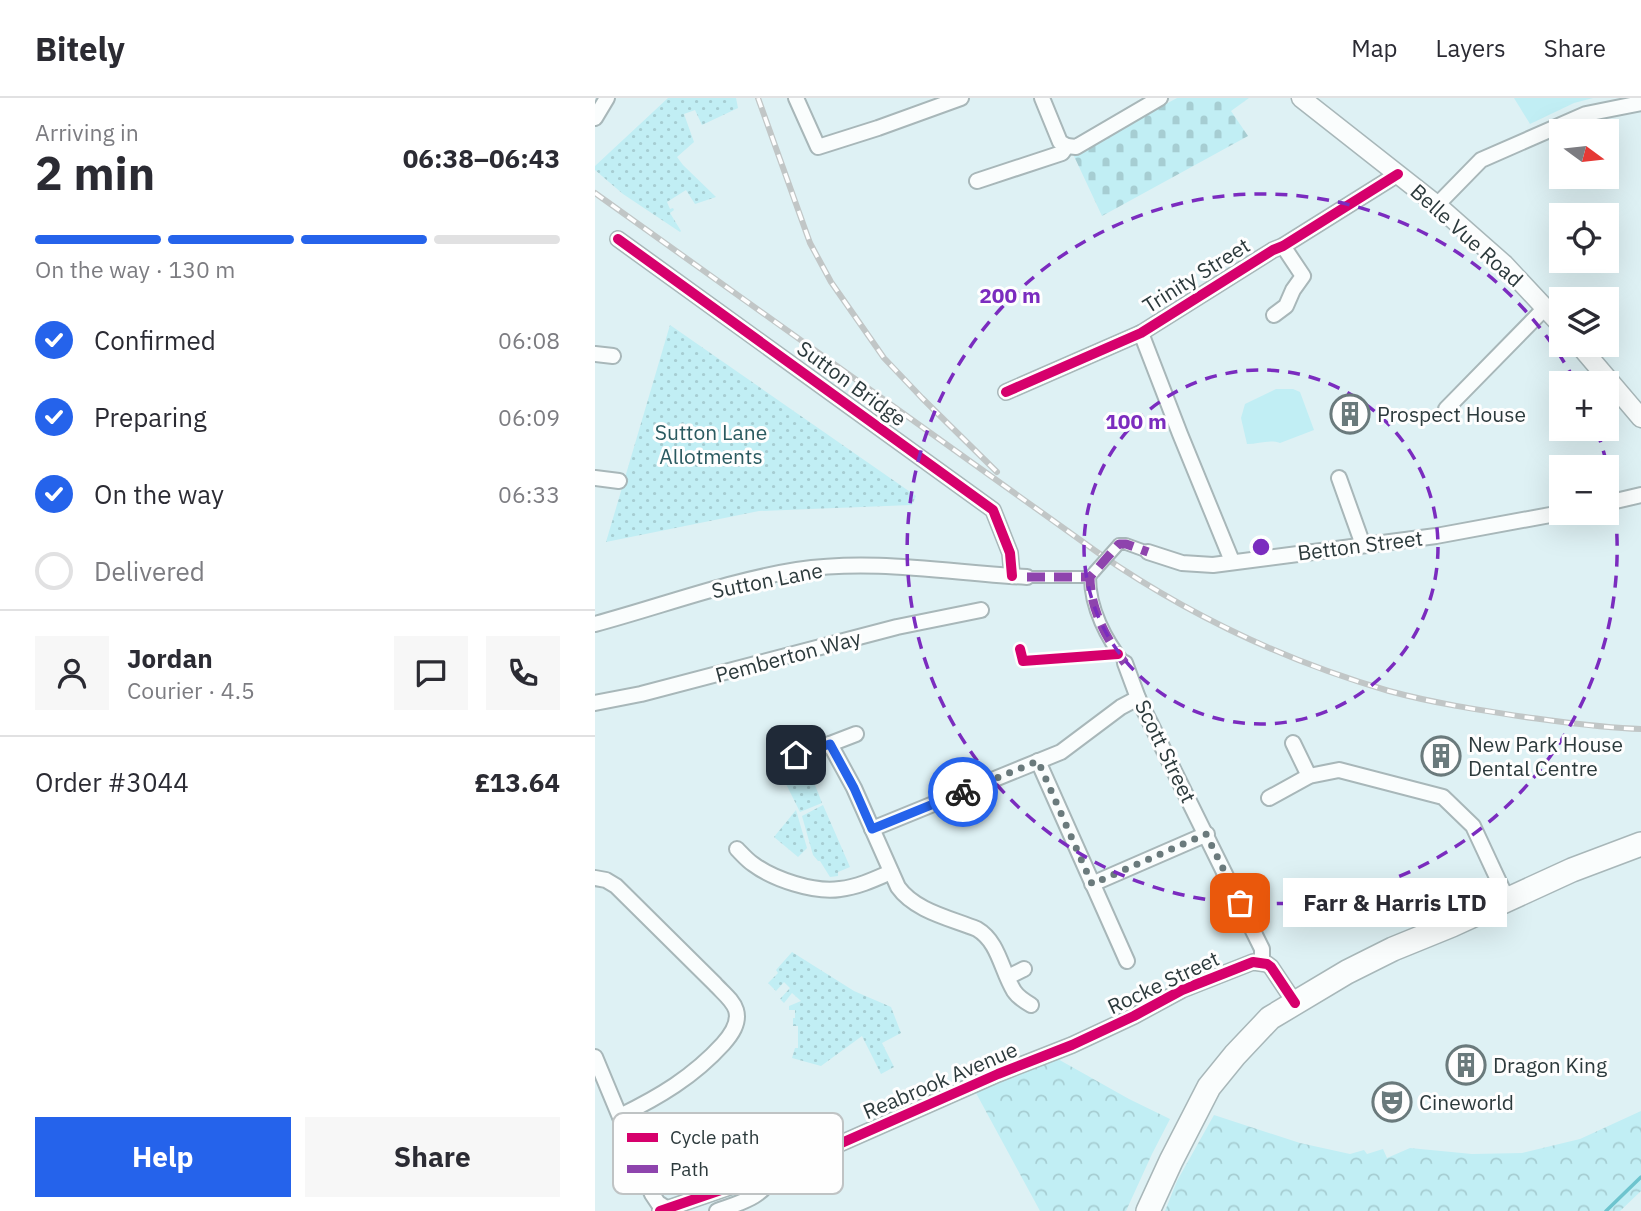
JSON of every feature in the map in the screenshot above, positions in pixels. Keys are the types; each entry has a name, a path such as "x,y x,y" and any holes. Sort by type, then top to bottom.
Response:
{"main road":[{"path":"1148,1211 1209,1087 1270,1018 1346,972 1392,949 1453,925 1572,870 1641,844"}],"street":[{"path":"595,118 607,98"},
{"path":"796,98 818,147 961,98"},
{"path":"1042,98 1055,135 1060,142 1076,147 1160,98"},
{"name":"Belle Vue Road","path":"1308,100 1437,205 1504,264 1549,312"},
{"path":"1437,205 1481,160 1587,114 1641,103"},
{"path":"977,181 1062,153 1067,146"},
{"name":"Trinity Street","path":"1006,392 1141,333 1398,174"},
{"path":"1274,315 1286,306 1303,276 1283,246"},
{"name":"Sutton Bridge","path":"624,248 993,510 1020,576"},
{"path":"1446,409 1545,308"},
{"path":"1141,333 1232,561"},
{"path":"1589,357 1641,418"},
{"path":"595,478 619,481"},
{"path":"1339,478 1363,545"},
{"path":"1619,500 1641,495"},
{"name":"Betton Street","path":"1091,578 1119,544 1182,563 1213,565 1447,534 1549,515"},
{"name":"Sutton Lane","path":"595,624 697,594 798,570 857,566 1020,576"},
{"path":"1020,576 1091,578"},
{"name":"Scott Street","path":"1091,578 1099,619 1109,642 1125,663 1138,698 1262,949 1262,962"},
{"name":"Pemberton Way","path":"595,703 641,694 897,627 981,610"},
{"path":"872,829 1061,752 1121,707 1138,698"},
{"path":"796,755 856,734"},
{"path":"1293,743 1308,776"},
{"path":"830,744 854,788 898,887 905,897 986,934 1014,990 1031,1005"},
{"path":"1038,761 1127,961"},
{"path":"1269,798 1308,776 1339,769 1443,797 1473,826 1507,899"},
{"path":"1092,884 1206,834"},
{"path":"737,849 752,864 769,873 823,890 854,887 891,872"},
{"path":"595,878 616,886 736,1009 734,1029 697,1071 663,1094 625,1113"},
{"name":"Rocke Street","path":"1072,1045 1182,990 1254,962 1262,962"},
{"path":"1262,962 1271,967 1295,1003"},
{"path":"1008,977 1024,970"},
{"name":"Reabrook Avenue","path":"843,1143 998,1074 1072,1045"},
{"path":"595,1058 618,1113"},
{"path":"652,1194 663,1210"},
{"name":"Reabrook Avenue","path":"663,1210 712,1194"},
{"name":"Reabrook Avenue","path":"717,1211 758,1194"}],"green space":[{"path":"668,98 736,98 738,108 702,125 695,110 684,114 694,142 677,157 716,197 695,204 686,190 667,202 670,209 674,210 670,213 680,232 623,194 595,170 595,166"},
{"path":"1177,98 1249,98 1231,111 1248,136 1102,216 1073,154"},
{"path":"1514,98 1593,98 1574,103 1530,124"},
{"name":"Sutton Lane Allotments","path":"670,325 916,496 912,505 759,511 606,542"},
{"path":"1276,389 1293,389 1300,392 1314,430 1280,443 1247,444 1241,418 1245,404"},
{"path":"808,767 822,803 800,812 783,778"},
{"path":"823,805 850,867 838,872 838,876 830,877 813,855 802,816"},
{"path":"796,810 807,848 798,857 774,837"},
{"path":"792,952 854,991 891,1007 901,1033 882,1043 894,1067 881,1074 862,1036 821,1066 792,1058 795,1048 798,1048 798,1026 793,1026 795,1010 789,1010 789,1006 801,1001 792,993 784,1003 780,999 790,988 784,982 776,991 768,983"},
{"path":"1056,1058 1170,1119 1126,1211 1040,1211 976,1093"},
{"path":"1641,1111 1641,1191 1620,1211 1165,1211 1177,1181 1214,1115 1300,1143 1350,1154 1364,1150 1367,1154 1383,1149 1387,1158 1410,1148 1472,1154 1522,1153 1580,1139"}],"waterway":[{"path":"1606,1211 1641,1177"}],"railway":[{"path":"758,98 810,243 831,282 884,358 997,472"},
{"path":"595,193 1097,552 1201,615 1274,650 1389,691 1439,703 1525,717 1641,729"}],"marked path":[{"path":"1125,663 1100,623 1090,577 1119,544 1148,552"},
{"path":"1027,577 1090,577"}],"cycle path":[{"path":"1006,392 1141,333 1398,174"},
{"path":"618,239 993,510 1010,553 1012,576"},
{"path":"1020,649 1023,661 1118,654"},
{"path":"843,1143 998,1074 1072,1045 1182,990 1253,962 1271,967 1295,1003"},
{"path":"660,1211 709,1194"}],"way so far":[{"path":"963,792 1038,761 1092,884 1206,834 1240,903"}],"place":[{"name":"Prospect House","path":"1350,414"},
{"name":"New Park House Dental Centre","path":"1441,756"},
{"name":"Farr & Harris LTD","path":"1240,903"},
{"name":"Dragon King","path":"1466,1065"},
{"name":"Cineworld","path":"1392,1102"}],"route":[{"path":"796,755 830,744 872,829 963,792"}]}
